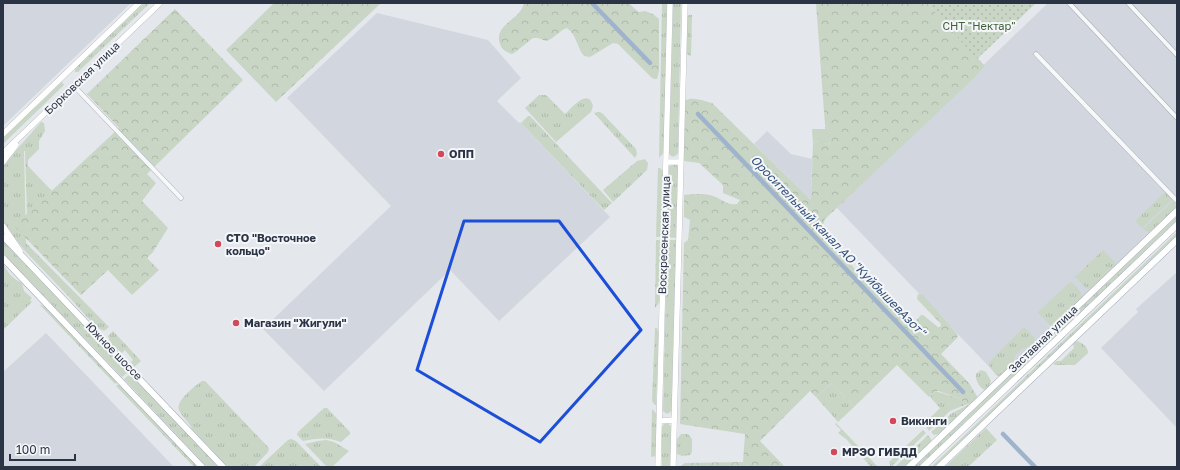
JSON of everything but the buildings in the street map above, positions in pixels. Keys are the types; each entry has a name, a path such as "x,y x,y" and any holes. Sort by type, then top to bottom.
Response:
{"main road":[{"name":"Борковская улица","path":"3,134 139,3"},
{"name":"Борковская улица","path":"3,153 160,3"},
{"name":"Воскресенская улица","path":"658,467 670,3"},
{"name":"Воскресенская улица","path":"673,467 685,3"},
{"path":"3,162 26,131"},
{"path":"666,162 681,162"},
{"name":"Заставная улица","path":"909,467 1177,211"},
{"name":"Заставная улица","path":"923,467 1177,225"},
{"path":"3,226 34,268"},
{"name":"Южное шоссе","path":"3,236 224,467"},
{"name":"Заставная улица","path":"939,467 1177,240"},
{"name":"Южное шоссе","path":"3,258 202,467"},
{"path":"983,410 990,418"},
{"path":"659,420 674,420"}],"street":[{"path":"1069,3 1177,118"},
{"path":"1128,3 1177,55"},
{"path":"1036,54 1177,201"},
{"path":"74,86 181,198"}],"highlighted area":[{"path":"464,221 559,221 641,330 540,442 417,370"}],"shaded area":[{"path":"3,3 131,3 3,126"},
{"path":"1048,3 1177,3 1177,207 999,377 836,207"},
{"name":"ОПП","path":"377,13 488,40 521,78 497,101 519,123 520,122 610,217 499,321 450,270 324,391 263,329 391,206 287,98"},
{"path":"767,131 791,154 812,159 811,200 754,144"},
{"path":"1177,272 1177,428 1101,348 1138,312 1136,309"},
{"path":"46,333 174,467 3,467 3,372"}],"green space":[{"path":"144,3 150,3 78,72 75,72 75,69"},
{"path":"274,3 381,3 276,102 226,50"},
{"path":"524,3 629,3 639,12 645,11 653,14 659,19 659,71 657,79 652,78 618,44 613,43 590,57 584,56 573,34 567,28 549,40 546,41 533,38 514,53 512,54 506,52 500,44 500,32 518,14"},
{"path":"662,3 668,3 664,152 659,158"},
{"path":"673,3 681,3 678,153 676,156 671,156 669,153"},
{"path":"816,3 927,3 985,66 825,219 823,227 827,239 879,295 911,322 915,322 921,315 923,315 940,327 941,324 917,299 918,294 923,295 958,335 957,338 941,354 969,383 978,398 972,403 965,405 961,399 938,391 935,391 929,397 897,365 854,407 832,383 816,397 810,391 760,441 785,467 679,467 685,463 743,462 745,434 680,424 684,243 688,240 690,220 684,217 684,195 710,195 734,204 737,204 740,200 723,193 723,185 699,163 684,161 684,101 694,99 712,103 811,200 813,143 821,141 830,145 829,140 831,138 828,128 825,125"},
{"name":"СНТ \"Нектар\"","path":"927,3 1036,3 977,59"},
{"path":"175,9 243,80 147,174 156,183 142,201 168,228 153,252 147,258 159,270 132,295 108,270 81,295 14,226 119,128 87,94"},
{"path":"692,15 691,56 686,54 687,16"},
{"path":"62,82 64,85 3,144 3,138"},
{"path":"539,95 546,95 565,114 578,102 586,98 592,103 593,108 591,112 556,142 525,108"},
{"path":"597,112 603,114 636,149 637,154 635,158 594,113"},
{"path":"528,116 530,116 612,203 604,210 521,123"},
{"path":"41,122 44,123 45,131 39,141 39,149 28,160 28,166 52,191 27,215 24,151 26,243 109,327 104,331 96,327 25,251 3,223 3,165"},
{"path":"825,125 828,128 831,138 829,140 830,145 817,141 813,143 812,129 825,129"},
{"path":"645,159 648,163 647,170 613,202 603,190 637,161"},
{"path":"676,164 678,167 676,238 667,237 669,166"},
{"path":"658,168 663,171 662,237 656,237"},
{"path":"1164,193 1166,193 1172,200 1142,228 1135,221"},
{"path":"1174,200 1175,209 1151,231 1148,232 1143,229"},
{"path":"1177,216 1177,220 918,467 914,467"},
{"path":"1177,232 1177,235 934,467 931,467"},
{"path":"656,240 662,240 660,301 655,308"},
{"path":"667,240 676,240 672,411 667,414 663,411"},
{"path":"3,241 128,372 122,377 3,253"},
{"path":"1103,250 1115,262 1115,265 1091,288 1087,289 1075,277"},
{"path":"3,263 11,275 22,283 24,291 32,298 30,300 32,302 3,330"},
{"path":"1070,282 1078,288 1082,298 1053,325 1050,325 1038,313"},
{"path":"39,304 45,307 55,317 117,382 115,384"},
{"path":"1024,327 1035,338 1034,343 1024,349 1023,348 1014,356 1015,358 1013,364 1000,376 996,375 989,366 990,361"},
{"path":"655,328 657,328 659,334 656,405 652,400"},
{"path":"113,331 141,361 134,367 131,362 133,360 125,350 122,353 111,344 108,336"},
{"path":"1077,341 1086,347 1088,353 1075,365 1054,365 1054,363 1061,361 1074,348 1073,344"},
{"path":"981,370 986,372 991,381 985,390 979,385 976,378 976,374"},
{"path":"130,374 218,467 207,467 124,379"},
{"path":"202,381 205,381 269,448 268,452 254,467 228,467 192,429 180,413 180,402"},
{"path":"832,383 854,407 838,422 816,397"},
{"path":"119,384 198,467 194,467 116,386"},
{"path":"935,391 961,399 965,405 950,411 929,431 924,424 940,408 930,397"},
{"path":"970,404 939,434 934,435 931,432 952,413"},
{"path":"324,408 327,408 350,432 350,434 341,442 322,438 303,441 297,435 298,432"},
{"path":"652,409 657,414 656,456 651,457"},
{"path":"667,423 671,426 671,467 662,467 662,427"},
{"path":"836,423 878,467 871,467 846,439 838,433 841,430 835,424"},
{"path":"986,428 997,440 968,467 945,467"},
{"path":"923,430 926,433 891,467 889,462"},
{"path":"681,434 688,434 692,439 692,452 690,455 682,456 677,454 677,439"},
{"path":"928,435 931,442 904,467 895,467"},
{"path":"291,439 296,441 321,467 259,467 288,440"},
{"path":"326,440 334,442 349,451 332,467 327,467 305,444"}],"waterway":[{"name":"Оросительный канал АО \"КуйбышевАзот\"","path":"592,3 650,63"},
{"name":"Оросительный канал АО \"КуйбышевАзот\"","path":"698,114 963,392"},
{"name":"Оросительный канал АО \"КуйбышевАзот\"","path":"1003,434 1035,467"}],"place":[{"name":"ОПП","path":"441,154"},
{"name":"СТО \"Восточное кольцо\"","path":"218,244"},
{"name":"Магазин \"Жигули\"","path":"236,323"},
{"name":"Викинги","path":"893,421"},
{"name":"МРЭО ГИБДД","path":"834,452"}]}
